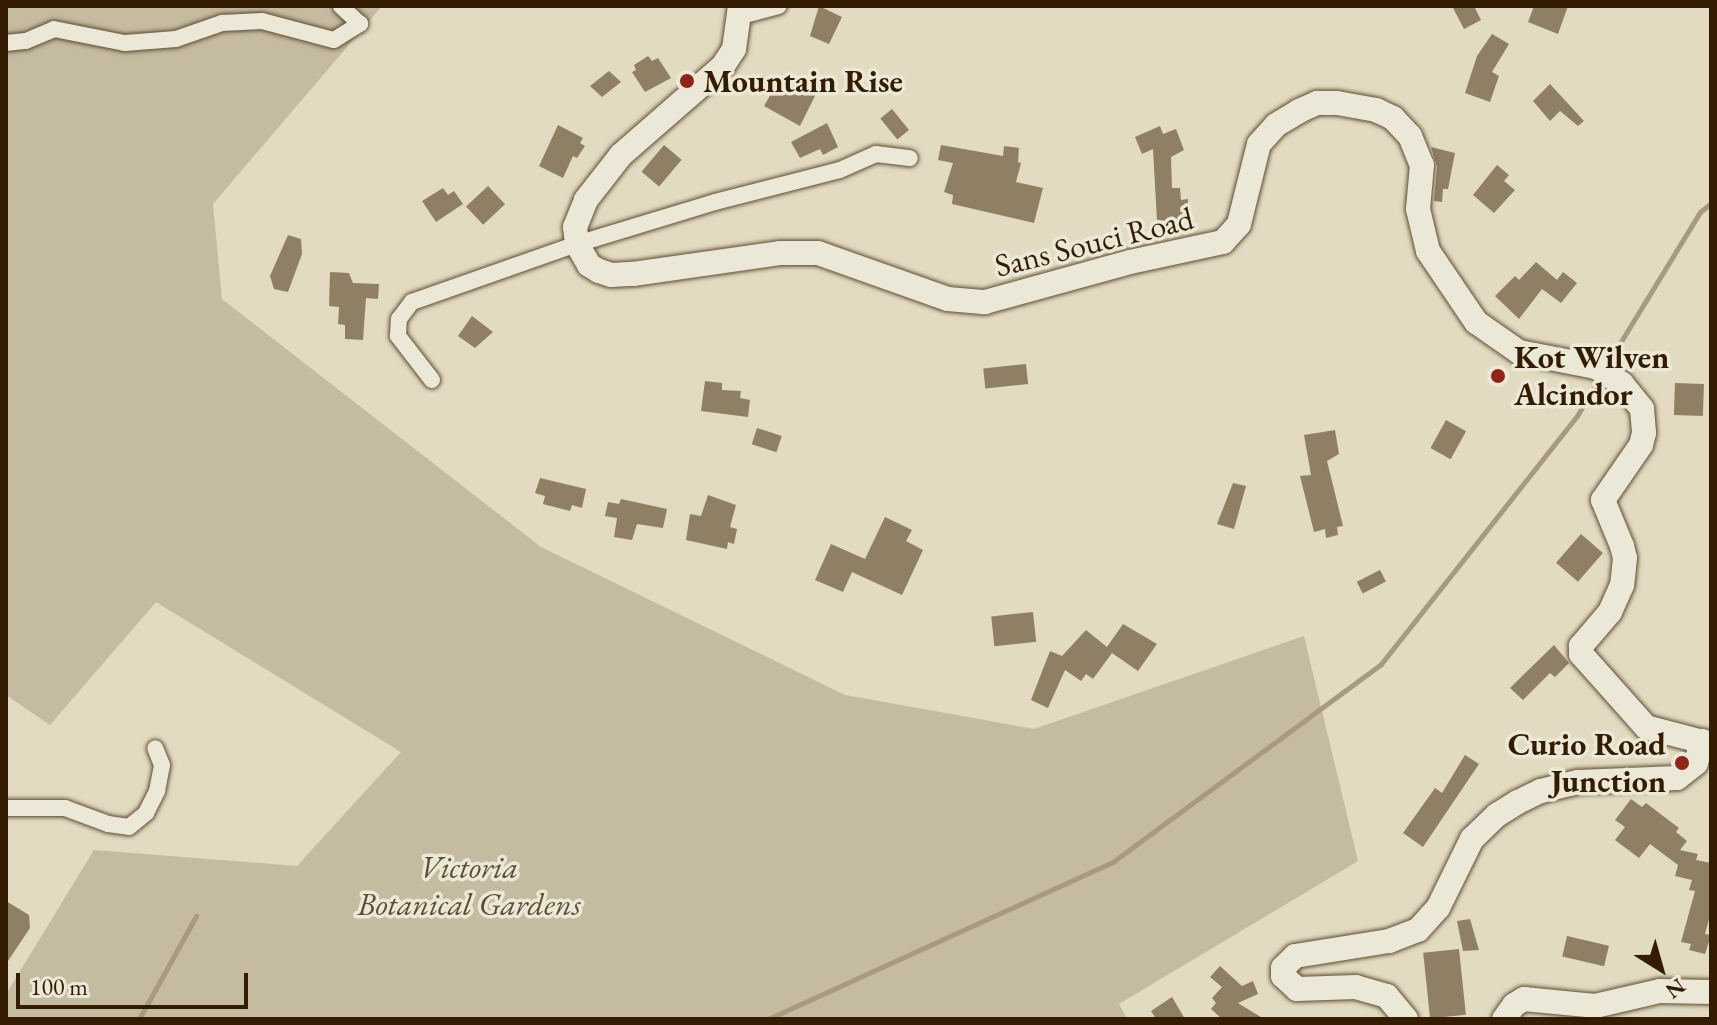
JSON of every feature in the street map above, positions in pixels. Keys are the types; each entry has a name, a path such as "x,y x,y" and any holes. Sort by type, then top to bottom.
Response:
{"main road":[{"path":"577,244 579,214 621,155 723,66 734,49 740,11"},
{"name":"Sans Souci Road","path":"577,244 589,265 611,275 780,253 818,253 948,299 985,302 1130,262 1223,242 1239,224 1259,144 1276,125 1317,103 1376,110 1403,127 1416,148 1423,181 1418,209 1428,251 1476,322 1519,352 1596,367 1636,396 1645,421 1641,445 1603,500 1622,546 1622,585 1610,612 1581,646 1581,654 1646,727 1707,742"},
{"path":"1406,1019 1387,996 1356,987 1297,989 1283,976 1286,961 1295,956 1389,941 1418,930 1438,908 1472,839 1497,815 1559,786 1683,776 1696,763 1707,742"},
{"path":"1504,1019 1514,1005 1524,999 1595,1006 1660,991 1711,992"}],"street":[{"path":"6,43 26,41 54,29 125,43 176,39 222,23 262,21 334,40 360,24 341,6"},
{"path":"740,11 779,6"},
{"path":"432,380 398,336 399,319 404,309 426,295 715,202 840,170 876,154 910,158"},
{"path":"6,808 65,808 108,824 129,827 146,813 157,791 162,765 155,748"}],"green space":[{"name":"Victoria Botanical Gardens","path":"6,6 382,6 213,204 222,299 541,547 845,695 1034,729 1304,636 1358,861 1119,1004 1127,1019 6,1019 6,994 94,850 297,866 401,752 156,602 50,725 6,695"}],"building":[{"path":"819,6 842,17 829,44 810,36"},
{"path":"1452,6 1474,6 1481,20 1464,29"},
{"path":"1534,6 1568,6 1558,34 1528,22"},
{"path":"1492,34 1509,44 1492,72 1499,76 1490,102 1465,93 1477,56"},
{"path":"648,56 652,61 658,58 671,78 645,92 632,72 636,70 634,65"},
{"path":"609,71 621,82 602,97 590,86"},
{"path":"795,77 818,90 800,126 764,106 776,85 783,88"},
{"path":"1550,84 1584,121 1578,126 1560,111 1550,121 1533,101"},
{"path":"892,109 909,130 897,139 880,118"},
{"path":"827,123 838,147 823,155 820,149 800,158 791,142"},
{"path":"558,125 583,138 580,143 585,146 577,158 573,156 563,178 539,166"},
{"path":"1160,126 1163,134 1176,129 1184,150 1171,157 1172,188 1180,188 1181,200 1188,199 1188,219 1157,221 1153,149 1142,154 1135,137"},
{"path":"664,145 682,160 659,187 642,172"},
{"path":"941,145 1003,156 1004,146 1019,148 1018,162 1021,163 1016,182 1043,188 1034,223 952,204 953,195 944,192 953,163 938,160"},
{"path":"1431,147 1455,153 1448,189 1443,189 1442,202 1434,201 1437,166"},
{"path":"1497,165 1509,175 1504,181 1515,190 1494,213 1473,195"},
{"path":"488,186 505,204 483,225 466,206"},
{"path":"443,188 448,195 454,191 463,204 436,222 422,201"},
{"path":"288,235 301,239 302,254 288,292 274,289 270,276"},
{"path":"1536,262 1557,280 1563,272 1577,283 1561,303 1542,289 1519,319 1495,296 1515,276 1519,280"},
{"path":"330,272 349,273 353,283 379,284 378,299 366,298 363,340 345,339 345,325 338,324 339,307 329,306"},
{"path":"472,316 493,332 475,348 458,336"},
{"path":"1026,364 1028,384 985,388 983,368"},
{"path":"705,381 722,383 722,390 741,391 740,398 750,400 748,417 701,411"},
{"path":"1675,383 1704,384 1703,416 1674,415"},
{"path":"1446,420 1466,431 1451,459 1430,448"},
{"path":"757,428 782,436 776,452 752,444"},
{"path":"1335,430 1339,454 1327,461 1343,526 1337,527 1338,535 1326,538 1325,529 1314,532 1300,476 1311,475 1304,435"},
{"path":"540,478 586,489 582,508 572,505 570,511 543,504 545,496 535,493"},
{"path":"1233,483 1246,486 1234,529 1217,524"},
{"path":"708,495 736,505 730,527 737,529 734,544 728,542 727,549 686,540 690,514 701,516"},
{"path":"621,499 667,509 663,528 637,524 632,540 614,537 617,518 605,516 608,502 619,504"},
{"path":"885,517 912,530 906,541 923,550 902,595 852,572 843,592 815,580 831,544 865,559"},
{"path":"1581,534 1603,553 1578,582 1556,563"},
{"path":"1380,570 1386,582 1363,593 1357,582"},
{"path":"1033,612 1036,642 994,646 991,616"},
{"path":"1123,624 1157,644 1138,671 1112,653 1093,679 1086,674 1081,681 1065,670 1048,708 1031,700 1050,651 1062,656 1086,630 1107,647"},
{"path":"1554,645 1569,663 1555,677 1550,673 1523,700 1510,688"},
{"path":"1465,755 1479,764 1423,847 1403,833 1435,788 1442,793"},
{"path":"1631,799 1642,807 1646,803 1679,828 1676,832 1687,841 1680,850 1698,854 1696,860 1711,863 1711,912 1705,934 1711,935 1705,954 1689,950 1691,944 1681,942 1695,891 1689,890 1692,880 1675,876 1678,865 1650,844 1639,858 1615,840 1625,827 1615,820"},
{"path":"6,901 29,915 30,928 6,964"},
{"path":"1470,919 1479,950 1463,951 1457,921"},
{"path":"1567,936 1609,946 1604,966 1562,956"},
{"path":"1459,949 1466,1015 1430,1018 1423,953"},
{"path":"1220,966 1242,986 1253,981 1258,994 1238,1003 1264,1019 1222,1019 1211,1009 1216,1003 1212,998 1222,987 1210,977"},
{"path":"1172,997 1185,1019 1156,1019 1151,1011"}],"waterway":[{"path":"1606,366 1700,212 1711,203"},
{"path":"768,1019 1114,861 1381,664 1577,416 1599,378"},
{"path":"139,1019 196,916"}],"place":[{"name":"Mountain Rise","path":"687,81"},
{"name":"Kot Wilven Alcindor","path":"1498,376"},
{"name":"Curio Road Junction","path":"1682,763"}]}
